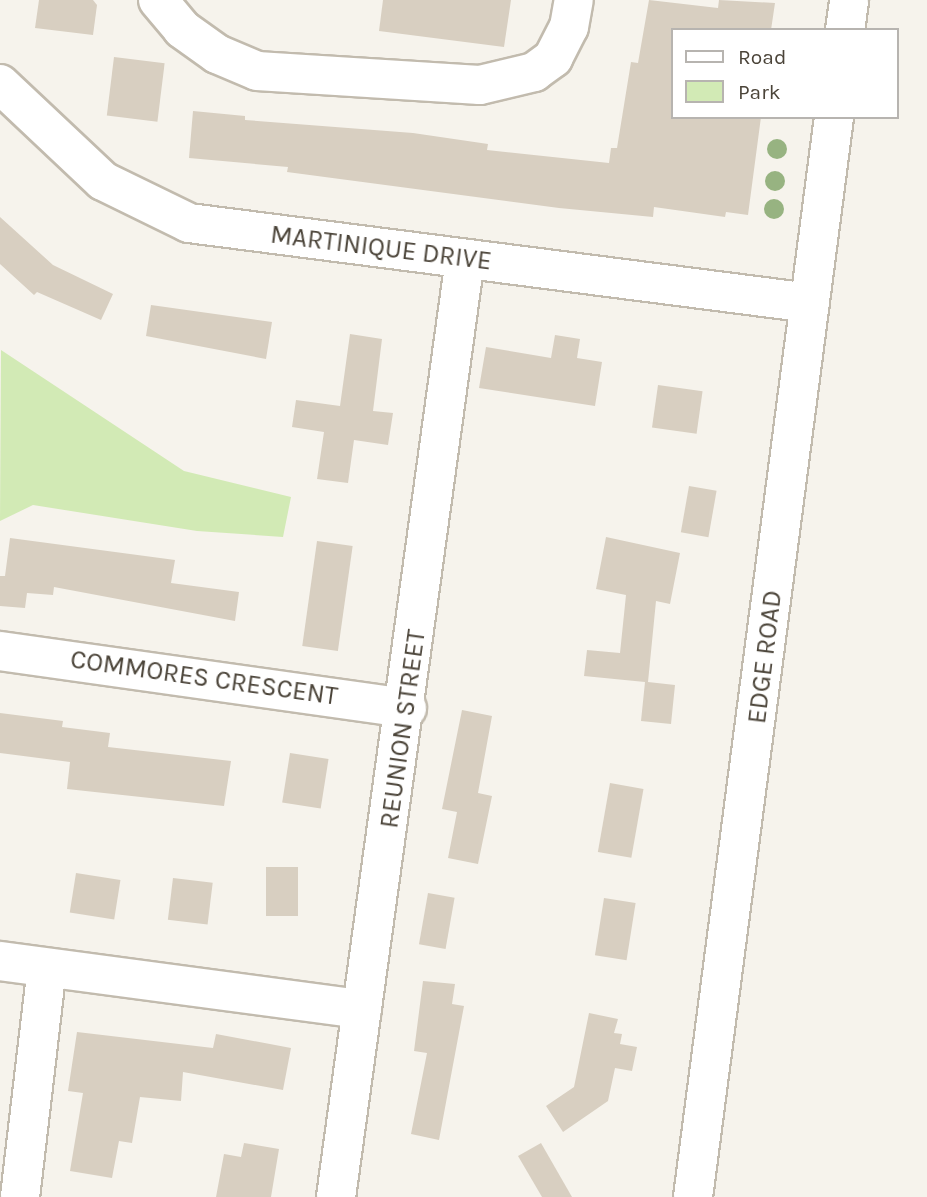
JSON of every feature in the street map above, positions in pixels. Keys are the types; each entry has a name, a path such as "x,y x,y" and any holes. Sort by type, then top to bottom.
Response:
{"street":[{"path":"158,0 191,35 217,54 257,71 481,85 534,72 553,58 569,27 574,0"},
{"path":"845,28 849,0"},
{"name":"MARTINIQUE DRIVE","path":"0,83 103,181 175,219 465,260 810,303"},
{"name":"EDGE ROAD","path":"693,1197 834,119"},
{"name":"REUNION STREET","path":"336,1197 407,708 465,260"},
{"name":"COMMORES CRESCENT","path":"0,651 407,708"},
{"path":"0,961 362,1009"},
{"path":"20,1197 47,968"}],"green space":[{"path":"1,350 184,471 291,497 283,537 197,531 33,505 0,521"}],"building":[{"path":"39,0 93,0 97,5 93,35 35,28"},
{"path":"383,0 511,0 504,47 379,31"},
{"path":"649,0 718,8 719,0 775,3 771,28 671,28 671,119 761,119 748,215 726,212 725,217 654,207 653,217 559,208 287,172 288,167 189,158 193,111 245,116 245,120 413,133 488,144 487,150 609,163 611,148 617,148 631,62 638,63"},
{"path":"114,57 165,63 157,122 107,116"},
{"path":"0,217 53,265 113,294 101,320 37,292 34,295 0,264"},
{"path":"151,305 272,322 266,359 146,336"},
{"path":"350,334 382,339 373,411 393,413 388,445 354,440 348,483 317,479 324,432 292,427 296,400 340,406"},
{"path":"555,335 580,339 577,358 602,362 595,406 479,388 486,347 551,358"},
{"path":"658,385 703,391 697,434 652,428"},
{"path":"689,486 717,491 708,537 681,532"},
{"path":"606,537 680,553 670,604 656,601 648,682 675,685 671,724 641,721 645,682 584,676 587,650 620,653 626,595 596,589"},
{"path":"10,538 175,560 171,583 239,592 235,621 54,587 53,595 27,593 25,608 0,606 0,576 5,576"},
{"path":"317,541 353,546 338,651 302,646"},
{"path":"462,710 492,716 478,793 492,796 478,864 448,858 457,812 442,809"},
{"path":"0,713 63,721 62,727 110,733 108,747 231,761 224,806 67,789 70,762 0,753"},
{"path":"290,753 329,759 321,808 282,802"},
{"path":"610,783 643,789 631,858 598,852"},
{"path":"266,867 298,867 298,916 266,916"},
{"path":"76,873 120,880 114,920 70,913"},
{"path":"173,878 213,883 208,925 168,920"},
{"path":"428,893 455,898 446,949 419,944"},
{"path":"604,898 636,903 627,960 595,955"},
{"path":"423,981 455,984 452,1004 464,1006 439,1140 411,1134 427,1053 414,1051"},
{"path":"589,1013 618,1019 614,1033 622,1034 620,1044 637,1047 632,1071 615,1068 608,1101 563,1132 546,1106 574,1087"},
{"path":"77,1032 213,1048 216,1034 291,1048 283,1090 183,1072 181,1101 140,1097 132,1143 119,1141 112,1178 70,1171 83,1093 68,1091"},
{"path":"244,1143 279,1149 271,1197 216,1197 224,1154 241,1157"},
{"path":"541,1143 572,1197 542,1197 518,1156"}]}
